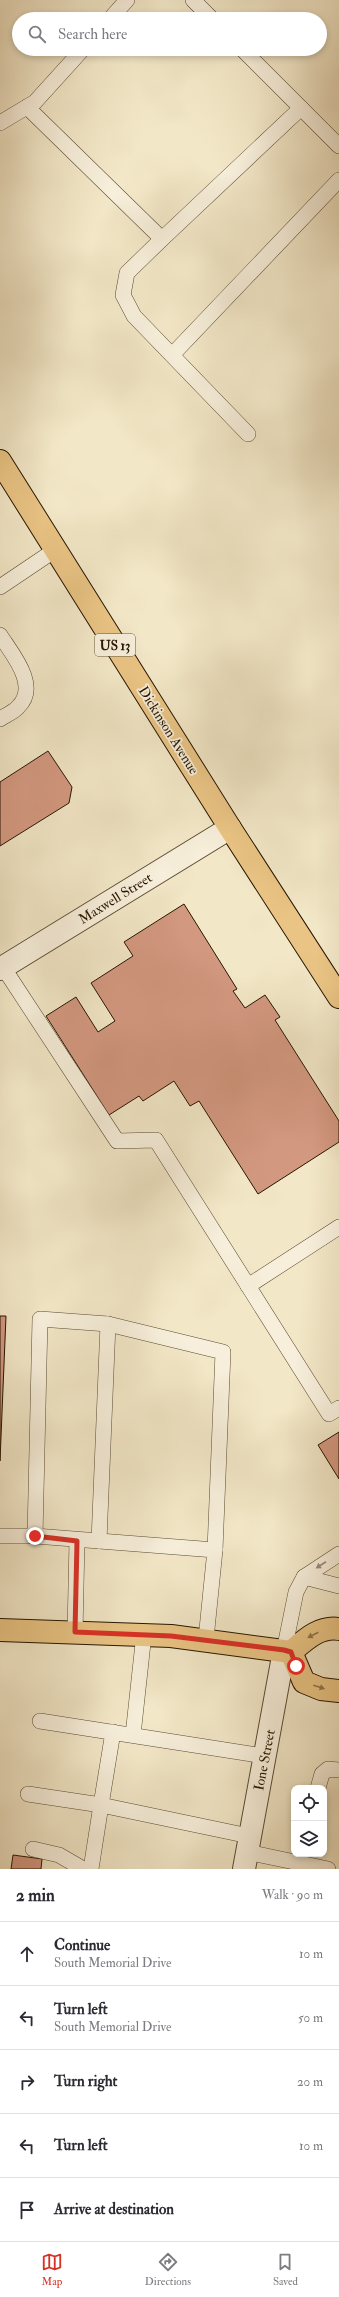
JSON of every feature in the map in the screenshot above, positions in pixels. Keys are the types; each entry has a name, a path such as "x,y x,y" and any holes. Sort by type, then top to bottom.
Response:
{"main road":[{"name":"Dickinson Avenue","path":"0,461 230,828 339,997"},
{"path":"0,1630 144,1634 206,1640 287,1651 310,1634 331,1628 339,1629"},
{"path":"287,1651 304,1682 321,1689 339,1691"}],"street":[{"name":"Maxwell Street","path":"2,968 230,828"},
{"name":"Ione Street","path":"247,1852 264,1756 287,1651"}],"lane":[{"path":"116,12 127,0"},
{"path":"193,0 205,12"},
{"path":"0,123 35,102 77,56"},
{"path":"249,56 339,146"},
{"path":"27,107 162,240"},
{"path":"248,434 134,316 123,295 127,273 301,108"},
{"path":"172,355 339,180"},
{"path":"0,587 55,550"},
{"path":"0,635 19,664 27,685 26,696 18,707 0,719"},
{"path":"2,968 117,1141 156,1140 329,1414 339,1408"},
{"path":"248,1286 339,1227"},
{"path":"35,1536 40,1319 108,1324 223,1352 215,1550 206,1640"},
{"path":"99,1541 108,1324"},
{"path":"0,1536 35,1536 77,1541 99,1541 215,1550"},
{"path":"75,1632 77,1541"},
{"path":"287,1651 296,1592 304,1577 339,1554"},
{"path":"304,1577 339,1586"},
{"path":"133,1735 144,1634"},
{"path":"40,1721 264,1756"},
{"path":"91,1869 113,1732"},
{"path":"319,1785 322,1774 328,1769 339,1770"},
{"path":"28,1794 101,1805 247,1852 300,1858 328,1869"},
{"path":"33,1849 59,1855 83,1869"}],"building":[{"path":"48,751 72,787 69,803 0,846 0,782"},
{"path":"184,904 237,989 233,991 245,1008 265,995 280,1017 275,1020 339,1121 339,1142 258,1194 199,1101 190,1106 174,1081 143,1101 139,1096 109,1115 46,1016 76,997 98,1032 115,1021 91,983 133,956 124,942"},
{"path":"0,1316 6,1316 0,1461"},
{"path":"339,1432 339,1479 318,1445"},
{"path":"13,1855 42,1859 41,1869 11,1869"}],"route":[{"path":"35,1536 77,1541 75,1632 171,1636 284,1650 291,1652 296,1666"}]}
